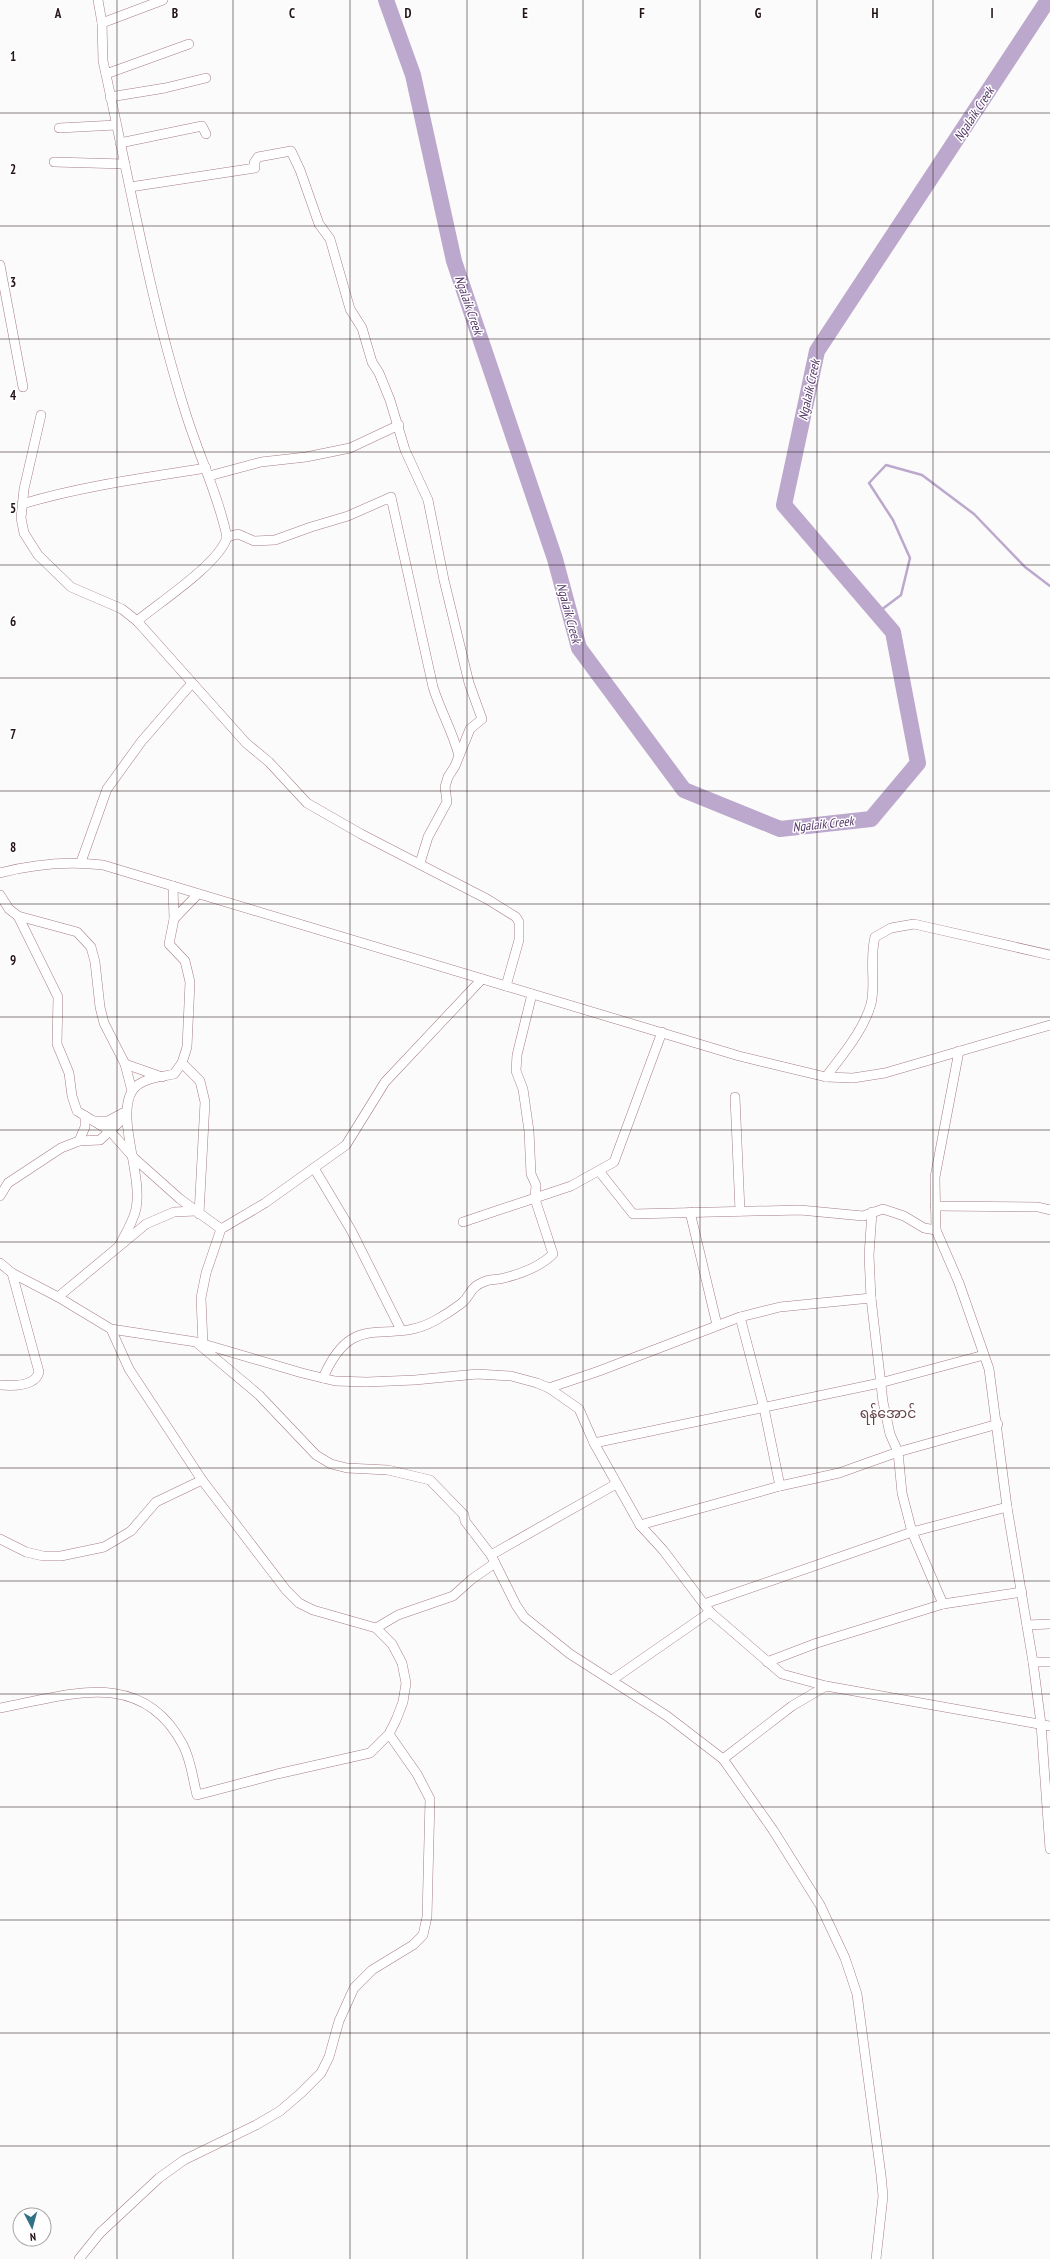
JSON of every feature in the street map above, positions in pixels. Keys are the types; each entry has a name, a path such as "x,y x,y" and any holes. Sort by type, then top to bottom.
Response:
{"street":[{"path":"98,0 102,23 103,61 153,295 183,405 208,472 227,537 225,546 211,563 137,620"},
{"path":"102,23 163,0"},
{"path":"106,74 189,44"},
{"path":"110,97 165,88 206,78"},
{"path":"59,128 116,125"},
{"path":"120,143 202,126 206,134"},
{"path":"130,187 255,168 254,163 258,157 291,151 300,170 319,224 330,239 350,309 362,328 372,362 379,373 399,426 405,450 428,500 444,580 469,683 482,719 470,729 455,766 448,777 445,787 447,802 428,837 420,862"},
{"path":"54,162 125,164"},
{"path":"0,265 23,387"},
{"path":"42,416 22,504 21,518 24,533 38,555 71,587 122,608 137,620 246,743 269,762 307,803 361,834 420,862 516,917 519,922 519,940 506,986"},
{"path":"22,504 58,493 119,480 208,472 261,462 318,455 350,448 399,426"},
{"path":"227,537 238,534 254,541 275,540 348,516 391,497 406,555 417,619 433,687 440,709 455,740 459,756"},
{"path":"81,862 107,789 141,742 192,683"},
{"path":"0,873 56,864 81,862 102,865 739,1056 826,1077 853,1078 884,1073 1050,1025"},
{"path":"132,1091 138,1085 150,1079 174,1074 182,1063 187,1047 190,982 185,961 169,944 174,919 173,886"},
{"path":"174,919 198,894"},
{"path":"0,895 9,909 18,916 77,932 91,947 95,962 100,1007 104,1023 126,1064 132,1091 127,1112 134,1158 136,1210 119,1246"},
{"path":"18,916 58,997 57,1044 69,1073 72,1096 77,1111 110,1131 134,1158 180,1199 220,1229"},
{"path":"826,1077 856,1035 871,1004 871,952 875,937 891,928 914,924 1050,955"},
{"path":"482,979 385,1082 346,1145 265,1203 220,1229 206,1273 201,1298 200,1343 259,1395 316,1455 331,1464 347,1468 388,1470 409,1473 430,1480 464,1515 465,1521 493,1559 516,1605 524,1617 570,1654 667,1716 723,1759 774,1830 820,1905 845,1958 856,1994 881,2175 883,2196 876,2259"},
{"path":"323,1378 332,1357 355,1337 382,1330 401,1330 424,1326 463,1302 472,1288 487,1280 519,1273 547,1260 553,1254 535,1199 536,1185 531,1174 529,1131 523,1089 516,1071 517,1055 532,994"},
{"path":"463,1222 571,1186 614,1162 618,1157 662,1032"},
{"path":"959,1051 935,1177 934,1206 936,1230 959,1283 990,1369 998,1424 1007,1507 1045,1725 1050,1849"},
{"path":"182,1063 200,1081 205,1102 198,1212"},
{"path":"126,1064 162,1077"},
{"path":"735,1097 740,1211"},
{"path":"94,1121 115,1119 127,1112"},
{"path":"0,1194 8,1182 61,1148 79,1141 100,1140 127,1112"},
{"path":"79,1141 85,1127 85,1116"},
{"path":"314,1168 351,1230 401,1330"},
{"path":"599,1171 633,1214 800,1210 863,1216 883,1209 904,1216 924,1228 936,1230"},
{"path":"934,1206 1038,1207 1050,1210"},
{"path":"58,1297 146,1224 174,1212 198,1212"},
{"path":"690,1212 717,1325"},
{"path":"872,1212 869,1255 871,1298 880,1383 890,1434 898,1452 902,1493 912,1532 943,1604"},
{"path":"0,1263 12,1273 58,1297 111,1329 200,1343 323,1378 366,1382 415,1380 477,1374 511,1376 549,1388 579,1409 594,1443 640,1525 663,1550 710,1612 782,1674 826,1686 1045,1725"},
{"path":"0,1386 25,1384 33,1380 39,1372 12,1273"},
{"path":"549,1388 600,1371 740,1317 780,1307 871,1298"},
{"path":"740,1317 764,1408 780,1486"},
{"path":"0,1708 76,1693 102,1691 126,1695 152,1706 172,1729 184,1746 197,1795 277,1774 370,1753 389,1734 403,1702 406,1683 402,1663 392,1644 376,1628 312,1610 299,1603 286,1590 202,1480 129,1370 111,1329"},
{"path":"594,1443 880,1383 984,1355"},
{"path":"640,1525 780,1486 839,1473 898,1452 998,1424"},
{"path":"0,1539 26,1552 43,1556 61,1556 104,1547 131,1531 156,1502 202,1480"},
{"path":"376,1628 412,1610 444,1601 454,1596 493,1559 616,1484"},
{"path":"704,1604 912,1532 1007,1507"},
{"path":"767,1662 817,1643 943,1604 1022,1592"},
{"path":"612,1680 710,1612"},
{"path":"1027,1625 1050,1624"},
{"path":"1033,1662 1050,1662"},
{"path":"723,1759 792,1706 826,1686"},
{"path":"79,2259 100,2232 159,2178 184,2160 256,2125 280,2111 301,2093 321,2073 339,2021 354,1988 372,1970 413,1945 423,1935 427,1917 430,1799 417,1774 389,1734"}],"waterway":[{"name":"Ngalaik Creek","path":"386,0 413,75 454,261 555,559 579,648 684,790 780,829 871,819 918,763 893,632 784,505 817,351 1048,0"},
{"path":"877,613 901,595 910,558 893,520 869,483 886,465 922,475 974,514 1025,567 1050,586"}],"district":[{"name":"ရန်အောင်","path":"888,1413"}]}
